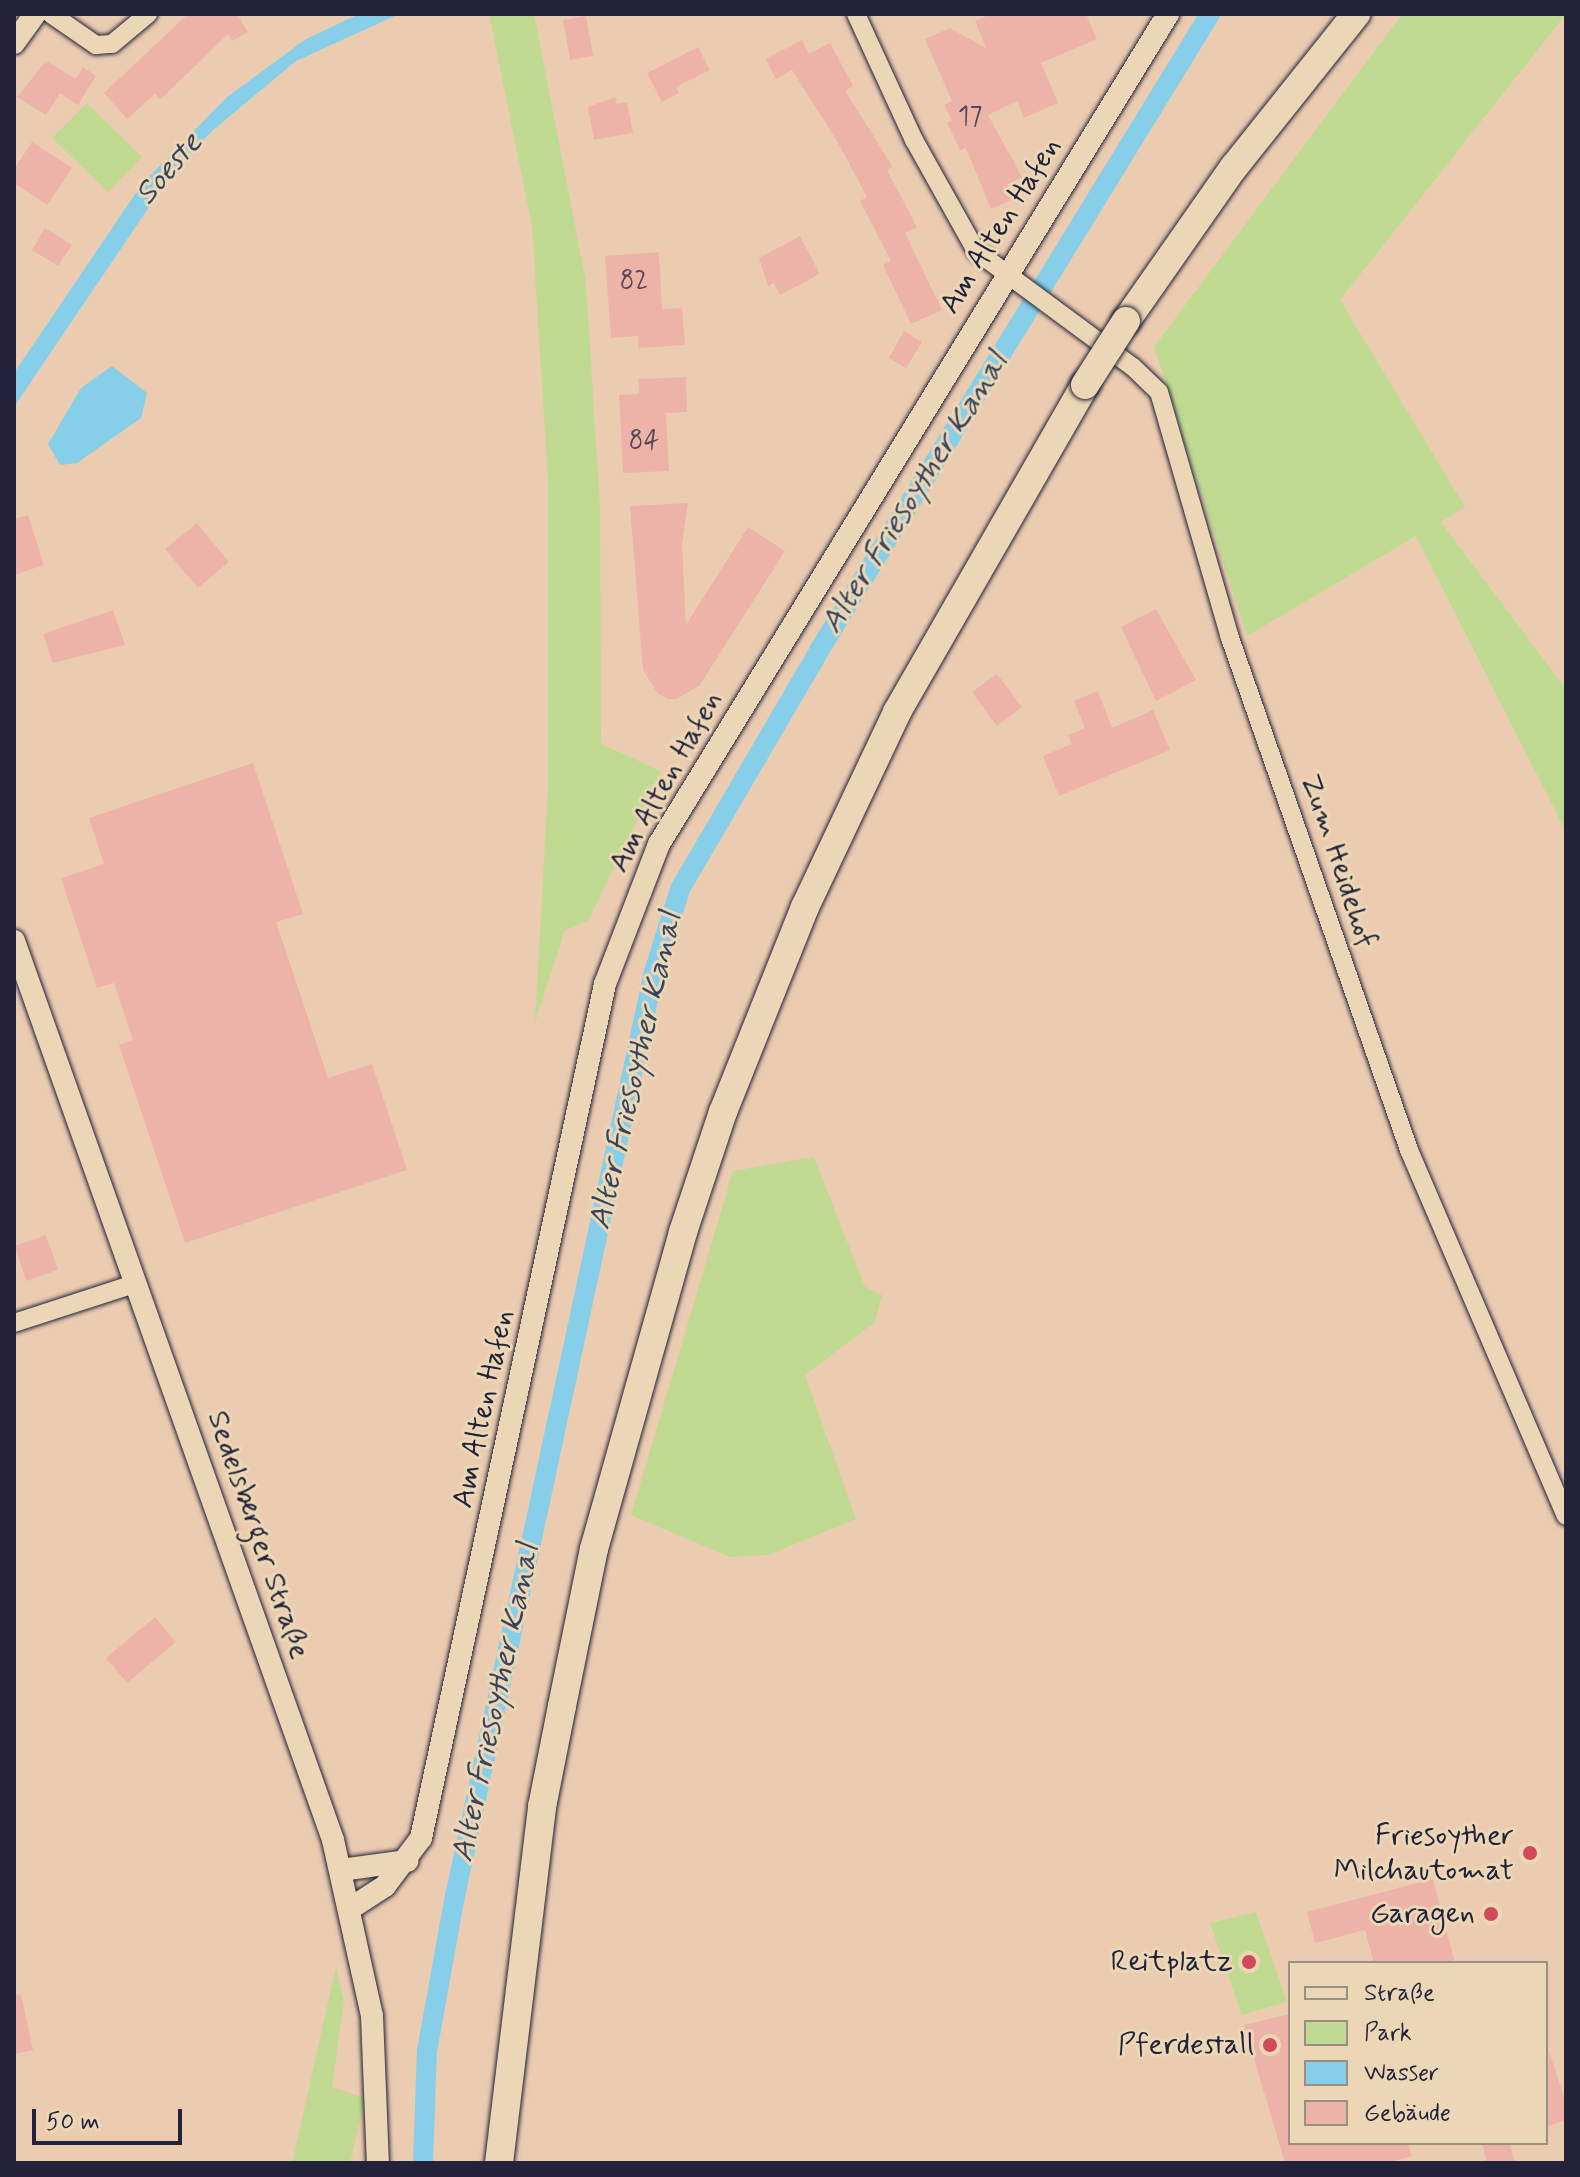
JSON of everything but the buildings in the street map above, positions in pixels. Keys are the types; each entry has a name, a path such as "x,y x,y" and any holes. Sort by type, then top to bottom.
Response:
{"highway":[{"path":"499,2163 536,1851 594,1549 683,1232 723,1112 805,907 890,725 992,538 1126,321 1234,167 1356,14"}],"street":[{"path":"14,43 35,14"},
{"path":"51,14 96,45 112,44 148,14"},
{"name":"Zum Heidehof","path":"856,14 914,140 976,251 1159,392 1229,635 1409,1150 1566,1516"},
{"name":"Am Alten Hafen","path":"351,1908 385,1886 407,1861 421,1838 605,984 629,913 695,778 1168,14"},
{"name":"Sedelsberger Straße","path":"14,941 137,1283 341,1870 372,2016 378,2163"},
{"path":"14,1323 137,1283"},
{"path":"341,1870 407,1861"}],"green space":[{"path":"489,14 534,14 586,282 600,506 601,744 661,771 588,921 565,930 535,1023 548,787 548,481 532,226"},
{"path":"1402,14 1566,14 1340,300 1465,507 1441,522 1566,689 1566,832 1416,536 1247,636 1154,347"},
{"path":"87,103 142,157 108,192 52,138"},
{"path":"814,1157 865,1287 882,1295 875,1322 805,1375 856,1519 768,1555 730,1557 631,1515 733,1171"},
{"name":"Reitplatz","path":"1256,1912 1287,2002 1242,2015 1210,1923"},
{"path":"336,1967 344,2001 332,2087 365,2098 350,2163 292,2163"}],"water":[{"name":"Soeste","path":"359,14 399,14 296,61 212,131 172,173 14,407 14,373 142,184 227,97 306,39"},
{"path":"112,366 147,393 141,418 77,463 60,465 48,444 81,388"}],"waterway":[{"name":"Alter Friesoyther Kanal","path":"423,2163 427,2051 455,1896 654,972 680,889 820,649 1210,14"}],"place":[{"name":"Friesoyther Milchautomat","path":"1530,1853"},
{"name":"Garagen","path":"1491,1914"},
{"name":"Reitplatz","path":"1249,1962"},
{"name":"Pferdestall","path":"1270,2045"}]}
